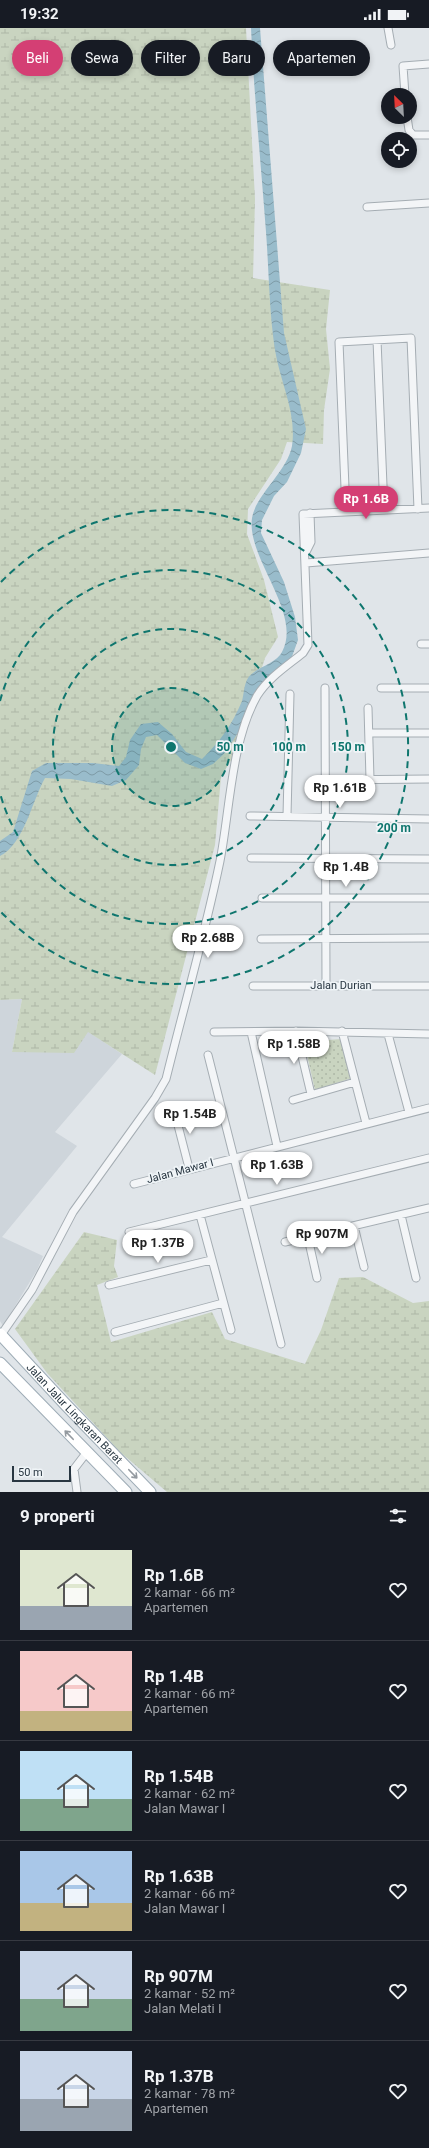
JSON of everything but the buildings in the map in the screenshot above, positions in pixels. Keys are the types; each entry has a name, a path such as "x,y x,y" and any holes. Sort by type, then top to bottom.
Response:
{"main road":[{"name":"Jalan Jalur Lingkaran Barat","path":"0,1335 150,1492"},
{"name":"Jalan Jalur Lingkaran Barat","path":"0,1363 126,1492"}],"street":[{"path":"388,28 391,45"},
{"path":"405,88 403,66 429,64"},
{"path":"408,124 409,130 413,135 429,135"},
{"path":"367,208 429,203"},
{"path":"346,512 339,342 411,338 418,509"},
{"path":"377,340 384,510"},
{"path":"0,1335 32,1290 73,1212 155,1098 166,1078 208,919 220,859 232,779 242,737 257,697 262,689 303,653 308,645 306,514 429,508"},
{"path":"306,563 429,553"},
{"path":"421,644 429,644"},
{"path":"325,688 327,858 326,985"},
{"path":"382,688 429,688"},
{"path":"287,816 290,694"},
{"path":"368,708 370,733 370,779"},
{"path":"370,733 429,733"},
{"path":"326,780 429,779"},
{"path":"250,816 429,819"},
{"path":"251,858 429,859"},
{"path":"262,898 429,898"},
{"path":"261,939 429,938"},
{"name":"Jalan Durian","path":"253,986 429,986"},
{"path":"296,1031 311,1094"},
{"path":"342,1031 366,1123"},
{"path":"214,1032 342,1031 388,1034 429,1034"},
{"path":"252,1032 277,1146"},
{"path":"388,1034 409,1112"},
{"path":"208,1055 281,1344"},
{"path":"293,1100 355,1082"},
{"path":"174,1106 189,1168"},
{"name":"Jalan Mawar I","path":"134,1184 189,1168 234,1158 429,1108"},
{"path":"129,1232 429,1158"},
{"path":"285,1242 308,1238 429,1208"},
{"path":"200,1215 231,1330"},
{"path":"401,1215 416,1278"},
{"path":"354,1226 364,1268"},
{"path":"308,1238 317,1278"},
{"path":"109,1285 211,1260"},
{"path":"115,1332 223,1302"},
{"path":"77,1492 74,1469 87,1452"}],"shaded area":[{"path":"22,999 12,1052 87,1031 122,1054 55,1132 77,1146 2,1237 43,1256 37,1270 3,1326 0,1321 0,1000"}],"green space":[{"path":"0,28 246,28 247,40 208,40 208,76 249,76 255,199 253,278 330,290 326,329 330,369 324,410 323,444 287,442 281,459 248,509 247,534 264,580 278,637 265,658 233,757 221,777 215,845 155,1075 88,1032 74,1053 12,1052 22,999 0,1000"},
{"path":"341,1039 352,1078 315,1090 304,1042"},
{"path":"84,1232 117,1240 114,1266 118,1277 97,1285 111,1342 212,1312 225,1339 305,1364 321,1330 339,1278 363,1277 413,1303 429,1301 429,1492 167,1492 120,1452 47,1373 15,1329"}],"water":[{"path":"251,28 260,28 261,40 252,40"},
{"path":"254,76 264,76 284,333 306,429 301,453 287,482 274,496 262,520 261,533 284,582 295,617 298,640 290,662 270,680 226,752 213,764 201,769 185,763 157,735 146,737 141,749 139,765 126,780 112,786 71,779 45,778 21,832 8,850 0,856 0,841 13,832 32,771 46,763 93,763 119,766 126,757 130,740 141,724 158,722 172,734 186,752 202,759 220,739 234,717 242,701 248,678 255,671 275,660 282,652 286,637 285,620 280,603 257,550 252,534 252,518 255,509 259,500 289,456 293,434 290,410 277,362 271,321"}]}
